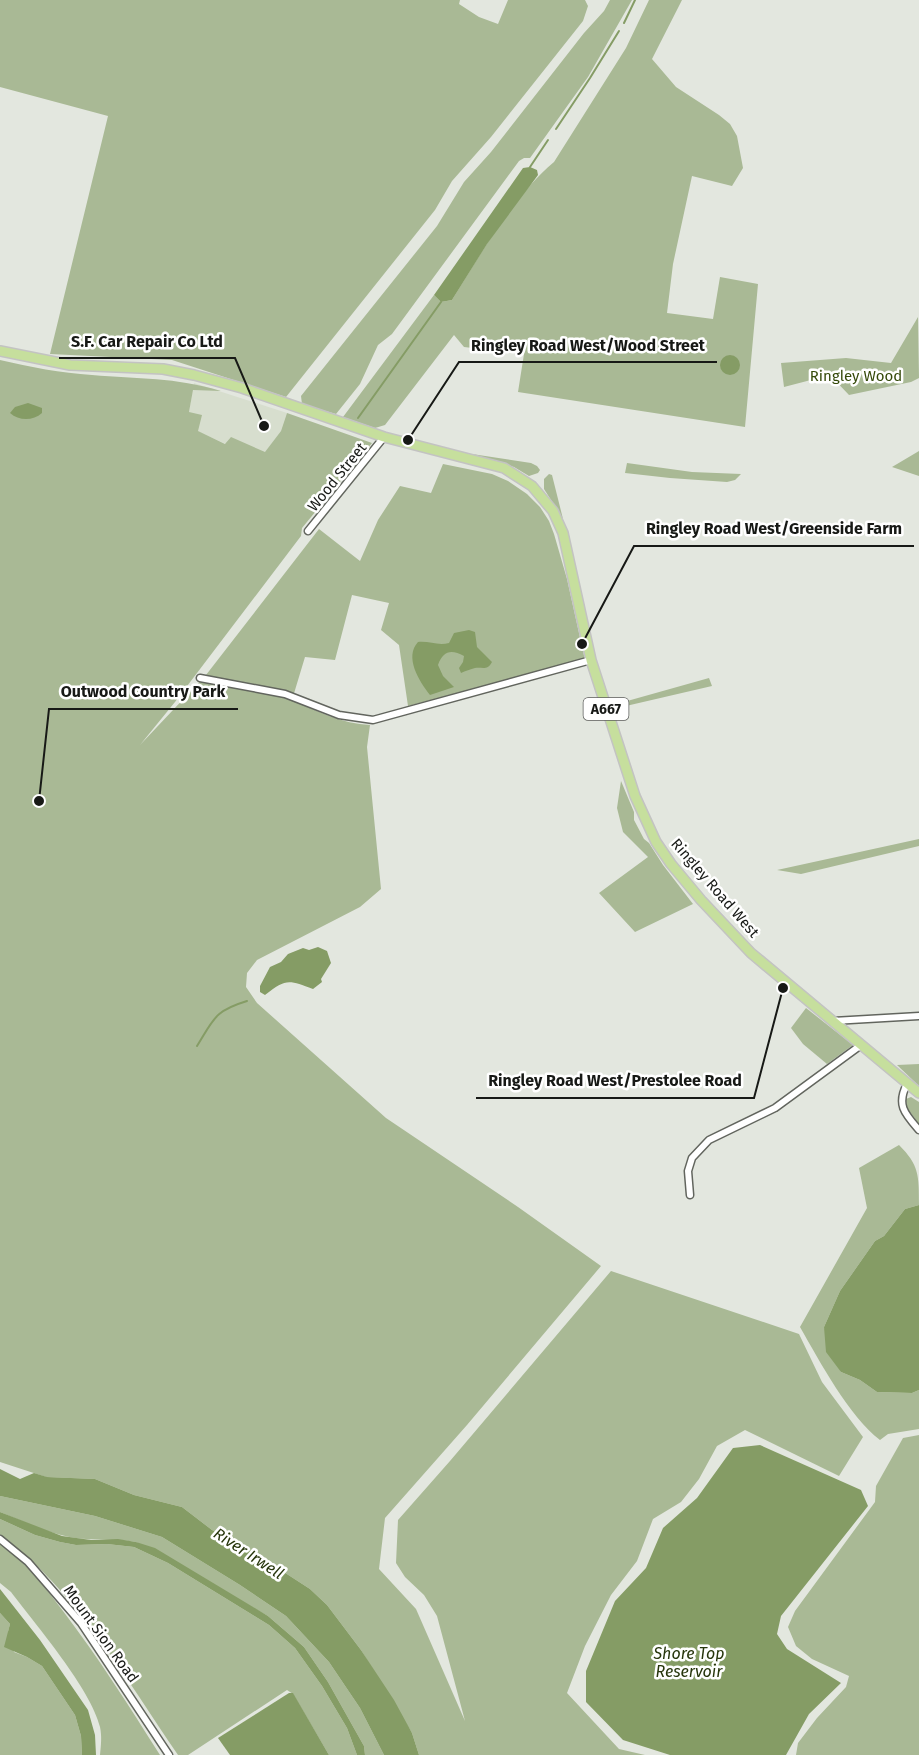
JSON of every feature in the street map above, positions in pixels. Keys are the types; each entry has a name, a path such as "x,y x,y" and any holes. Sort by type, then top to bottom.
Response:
{"main road":[{"name":"Ringley Road West","path":"0,351 70,365 163,369 194,375 384,437 504,468 519,476 543,498 553,511 562,533 591,660 635,796 656,842 671,864 721,923 751,953 833,1021"},
{"name":"A667","path":"833,1021 919,1093"}],"street":[{"name":"Wood Street","path":"308,531 384,437"},
{"path":"200,678 285,694 339,715 372,720 591,660"},
{"path":"833,1021 919,1016"},
{"path":"690,1195 688,1171 693,1158 709,1140 775,1108 861,1045"},
{"path":"907,1084 901,1094 901,1104 904,1112 919,1130"},
{"name":"Mount Sion Road","path":"0,1539 28,1562 81,1623 169,1755"}],"shaded area":[{"path":"194,383 287,413 281,431 265,453 226,444 197,431 189,412"}],"green space":[{"path":"0,0 460,0 459,4 479,17 498,24 508,0 585,0 588,6 583,21 491,137 452,181 435,210 286,397 172,360 50,354 108,116 0,87"},
{"path":"610,0 632,0 588,77 530,158 519,161 392,334 378,345 360,384 336,414 302,404 301,396 437,226 464,182 491,152 584,33 604,11"},
{"path":"649,0 682,0 652,59 676,87 719,115 730,124 737,136 743,168 732,186 692,176 673,264 667,313 713,319 720,277 758,284 745,427 518,392 524,354 464,347 454,335 385,425 375,428 343,417 434,295 441,302 452,300 512,208 525,191 554,162 626,48"},
{"name":"Ringley Wood","path":"918,317 919,378 911,382 849,395 830,375 784,387 781,363 846,358 891,363"},
{"path":"0,360 69,373 172,381 221,391 193,390 189,412 202,415 198,431 225,444 231,437 265,452 281,431 287,413 372,443 302,528 301,536 140,745 206,675 319,529 360,561 378,520 400,486 431,493 443,464 492,474 508,481 527,494 540,507 549,521 567,579 585,660 408,706 399,645 381,630 389,603 352,595 335,660 305,657 292,700 340,720 370,725 367,747 381,889 360,907 257,960 247,973 246,987 257,1003 386,1118 601,1266 385,1518 379,1569 416,1609 465,1721 437,1616 424,1595 405,1577 396,1563 398,1520 611,1271 799,1334 822,1382 863,1437 839,1476 745,1430 717,1446 699,1479 681,1502 653,1519 637,1561 611,1595 585,1646 567,1693 619,1749 645,1755 419,1755 412,1733 361,1650 327,1605 310,1589 256,1554 212,1530 182,1507 134,1495 95,1479 46,1477 0,1462"},
{"path":"919,451 919,476 892,467"},
{"path":"472,454 531,463 540,470 529,476 514,467"},
{"path":"627,463 692,472 741,474 735,480 727,482 670,478 625,473"},
{"path":"549,474 552,475 563,519 544,489 544,479"},
{"path":"709,678 712,686 613,709 613,705"},
{"path":"621,781 634,812 634,820 644,839 693,904 635,932 599,893 648,857 623,832 617,808"},
{"path":"919,839 919,846 801,874 777,870"},
{"path":"806,1008 853,1045 827,1064 803,1044 791,1028"},
{"path":"919,1064 919,1086 897,1065"},
{"path":"911,1097 919,1102 919,1124 907,1108 906,1099"},
{"path":"899,1145 911,1159 917,1171 919,1205 905,1209 884,1236 875,1241 840,1291 824,1327 841,1372 860,1380 877,1392 912,1393 919,1390 919,1429 888,1434 880,1440 868,1430 846,1403 800,1327 867,1208 859,1168"},
{"path":"919,1435 919,1755 796,1755 798,1743 817,1718 846,1687 849,1676 812,1659 796,1646 788,1627 795,1611 875,1502 876,1486 903,1438"},
{"path":"0,1496 95,1516 162,1537 286,1616 329,1662 360,1708 384,1755 365,1755 364,1746 328,1682 304,1647 268,1616 136,1542 70,1537 0,1512"},
{"path":"0,1519 35,1535 60,1542 76,1545 107,1544 134,1547 168,1563 269,1625 295,1648 322,1686 347,1728 357,1755 329,1755 293,1694 287,1690 188,1755 178,1755 98,1637 75,1608 27,1556 0,1535"},
{"path":"0,1544 26,1566 76,1628 160,1755 100,1755 100,1727 86,1695 48,1639 11,1592 0,1583"},
{"path":"0,1613 10,1624 8,1632 14,1652 42,1666 75,1715 81,1736 82,1755 0,1755"}],"water":[{"path":"530,167 537,170 538,175 487,244 452,300 441,302 434,295 523,168"},
{"path":"730,355 737,358 740,365 737,372 730,375 723,372 720,365 723,358"},
{"path":"28,403 42,408 42,413 34,418 26,419 18,418 10,413 15,407"},
{"path":"469,630 475,632 477,647 492,662 487,668 475,668 461,673 459,668 464,656 455,652 445,654 438,665 443,676 454,687 430,695 415,669 412,655 414,648 418,642 449,643 454,633"},
{"path":"318,947 327,951 331,963 321,979 322,982 313,989 288,982 265,995 260,992 260,986 270,967 281,962 288,954 303,948 309,950"},
{"path":"919,1205 919,1390 912,1393 877,1392 860,1380 841,1372 826,1352 824,1327 840,1291 875,1241 884,1236 905,1209"},
{"name":"Shore Top Reservoir","path":"760,1445 861,1490 868,1506 781,1616 777,1634 787,1649 841,1683 809,1714 786,1755 670,1755 623,1740 586,1702 586,1671 615,1601 646,1568 663,1528 697,1498 733,1448"},
{"name":"River Irwell","path":"0,1469 20,1479 34,1473 47,1477 95,1479 134,1495 182,1507 212,1530 256,1554 310,1589 327,1605 361,1650 394,1700 412,1733 419,1755 384,1755 360,1708 329,1662 286,1616 162,1537 95,1516 0,1496"},
{"path":"0,1512 62,1536 91,1540 118,1539 155,1548 268,1616 304,1647 328,1682 364,1746 365,1755 357,1755 347,1728 322,1686 295,1648 269,1625 168,1563 134,1547 107,1544 76,1545 60,1542 35,1535 0,1519"},
{"path":"0,1589 40,1640 88,1710 95,1735 96,1755 82,1755 81,1736 75,1715 42,1666 4,1647 10,1624 0,1613"},
{"path":"289,1693 293,1693 329,1755 230,1755 218,1738"}],"waterway":[{"path":"624,23 635,0"},
{"path":"556,129 619,31"},
{"path":"530,167 548,140"},
{"path":"358,418 441,302"},
{"path":"197,1046 216,1017 228,1008 247,1001"}],"place":[{"name":"S.F. Car Repair Co Ltd","path":"264,426"},
{"name":"Ringley Road West/Wood Street","path":"408,440"},
{"name":"Ringley Road West/Greenside Farm","path":"582,644"},
{"name":"Outwood Country Park","path":"39,801"},
{"name":"Ringley Road West/Prestolee Road","path":"783,988"}]}
